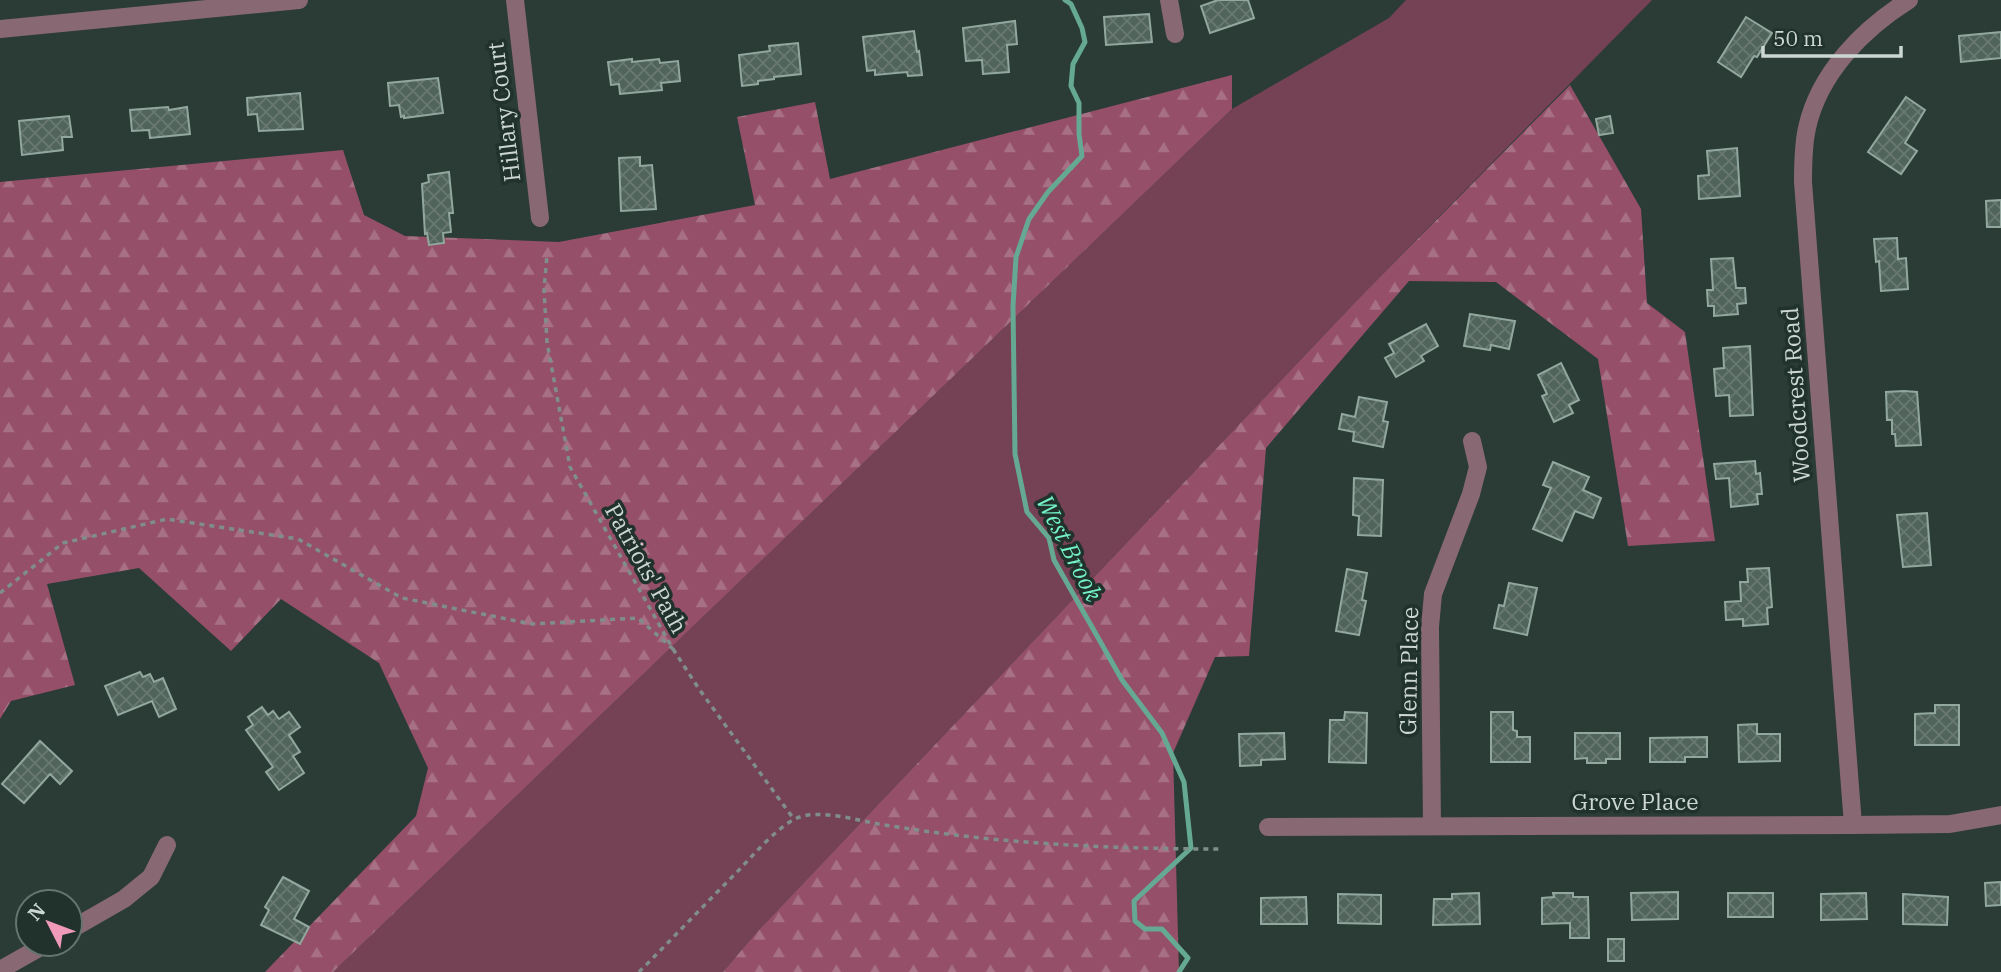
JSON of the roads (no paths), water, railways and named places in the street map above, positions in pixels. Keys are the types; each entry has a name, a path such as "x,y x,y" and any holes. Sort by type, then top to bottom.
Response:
{"street":[{"path":"0,29 299,0"},
{"name":"Hillary Court","path":"515,0 540,218"},
{"path":"1169,0 1175,34"},
{"name":"Woodcrest Road","path":"1853,825 1803,183 1803,152 1815,103 1827,80 1866,31 1909,0"},
{"name":"Glenn Place","path":"1432,826 1430,627 1433,594 1471,494 1478,467 1472,441"},
{"name":"Grove Place","path":"1268,827 1950,824 2001,816"},
{"path":"84,922 124,899 152,877 167,845"},
{"path":"0,970 21,958"}],"waterway":[{"name":"West Brook","path":"1065,0 1071,4 1085,42 1073,64 1071,86 1079,103 1082,156 1048,192 1029,219 1016,257 1013,306 1015,454 1027,512 1049,538 1054,560 1122,680 1162,733 1184,782 1191,848 1134,901 1135,921 1145,929 1162,929 1188,958 1179,972"}]}
